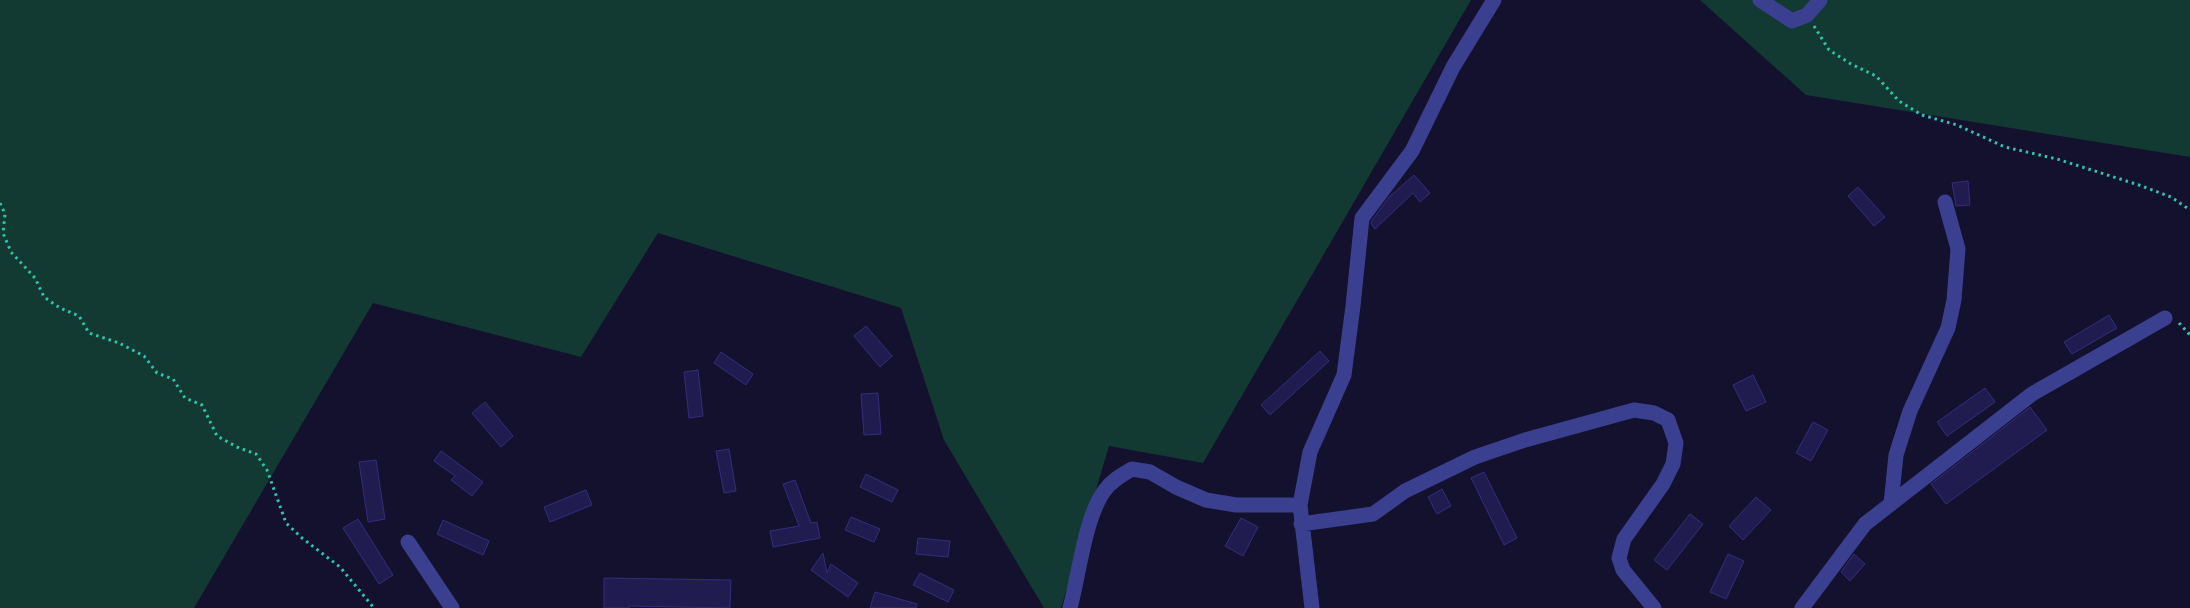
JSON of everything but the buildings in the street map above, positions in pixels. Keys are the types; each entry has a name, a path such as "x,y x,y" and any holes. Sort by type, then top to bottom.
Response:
{"street":[{"path":"1312,608 1300,506 1310,452 1344,374 1362,218 1412,151 1453,67 1494,0"},
{"path":"1760,0 1792,21 1807,15 1820,0"},
{"path":"1891,504 1896,455 1910,411 1948,328 1954,300 1958,249 1945,202"},
{"path":"1802,608 1865,524 2032,394 2165,318"},
{"path":"1301,524 1373,514 1405,491 1475,457 1525,440 1634,410 1654,413 1668,420 1676,443 1673,464 1663,484 1624,539 1619,558 1623,570 1654,608"},
{"path":"1070,608 1082,551 1094,510 1104,491 1115,478 1132,469 1150,472 1176,487 1206,500 1236,505 1300,506"},
{"path":"408,542 452,608"}],"path":[{"path":"1807,15 1829,50 1850,64 1876,76 1899,101 1922,115 1957,125 2004,147 2057,158 2139,185 2171,197 2190,210"},
{"path":"0,203 5,214 3,232 11,252 35,278 44,297 60,308 79,316 89,334 119,343 144,356 156,373 173,379 185,398 202,405 217,436 237,448 256,454 267,470 286,523 302,538 340,567 374,608"}],"green space":[{"path":"0,0 1471,0 1203,463 1109,446 1061,608 1044,608 944,440 901,308 658,233 581,357 373,303 194,608 0,608"},
{"path":"1700,0 2190,0 2190,157 1806,95"}]}
